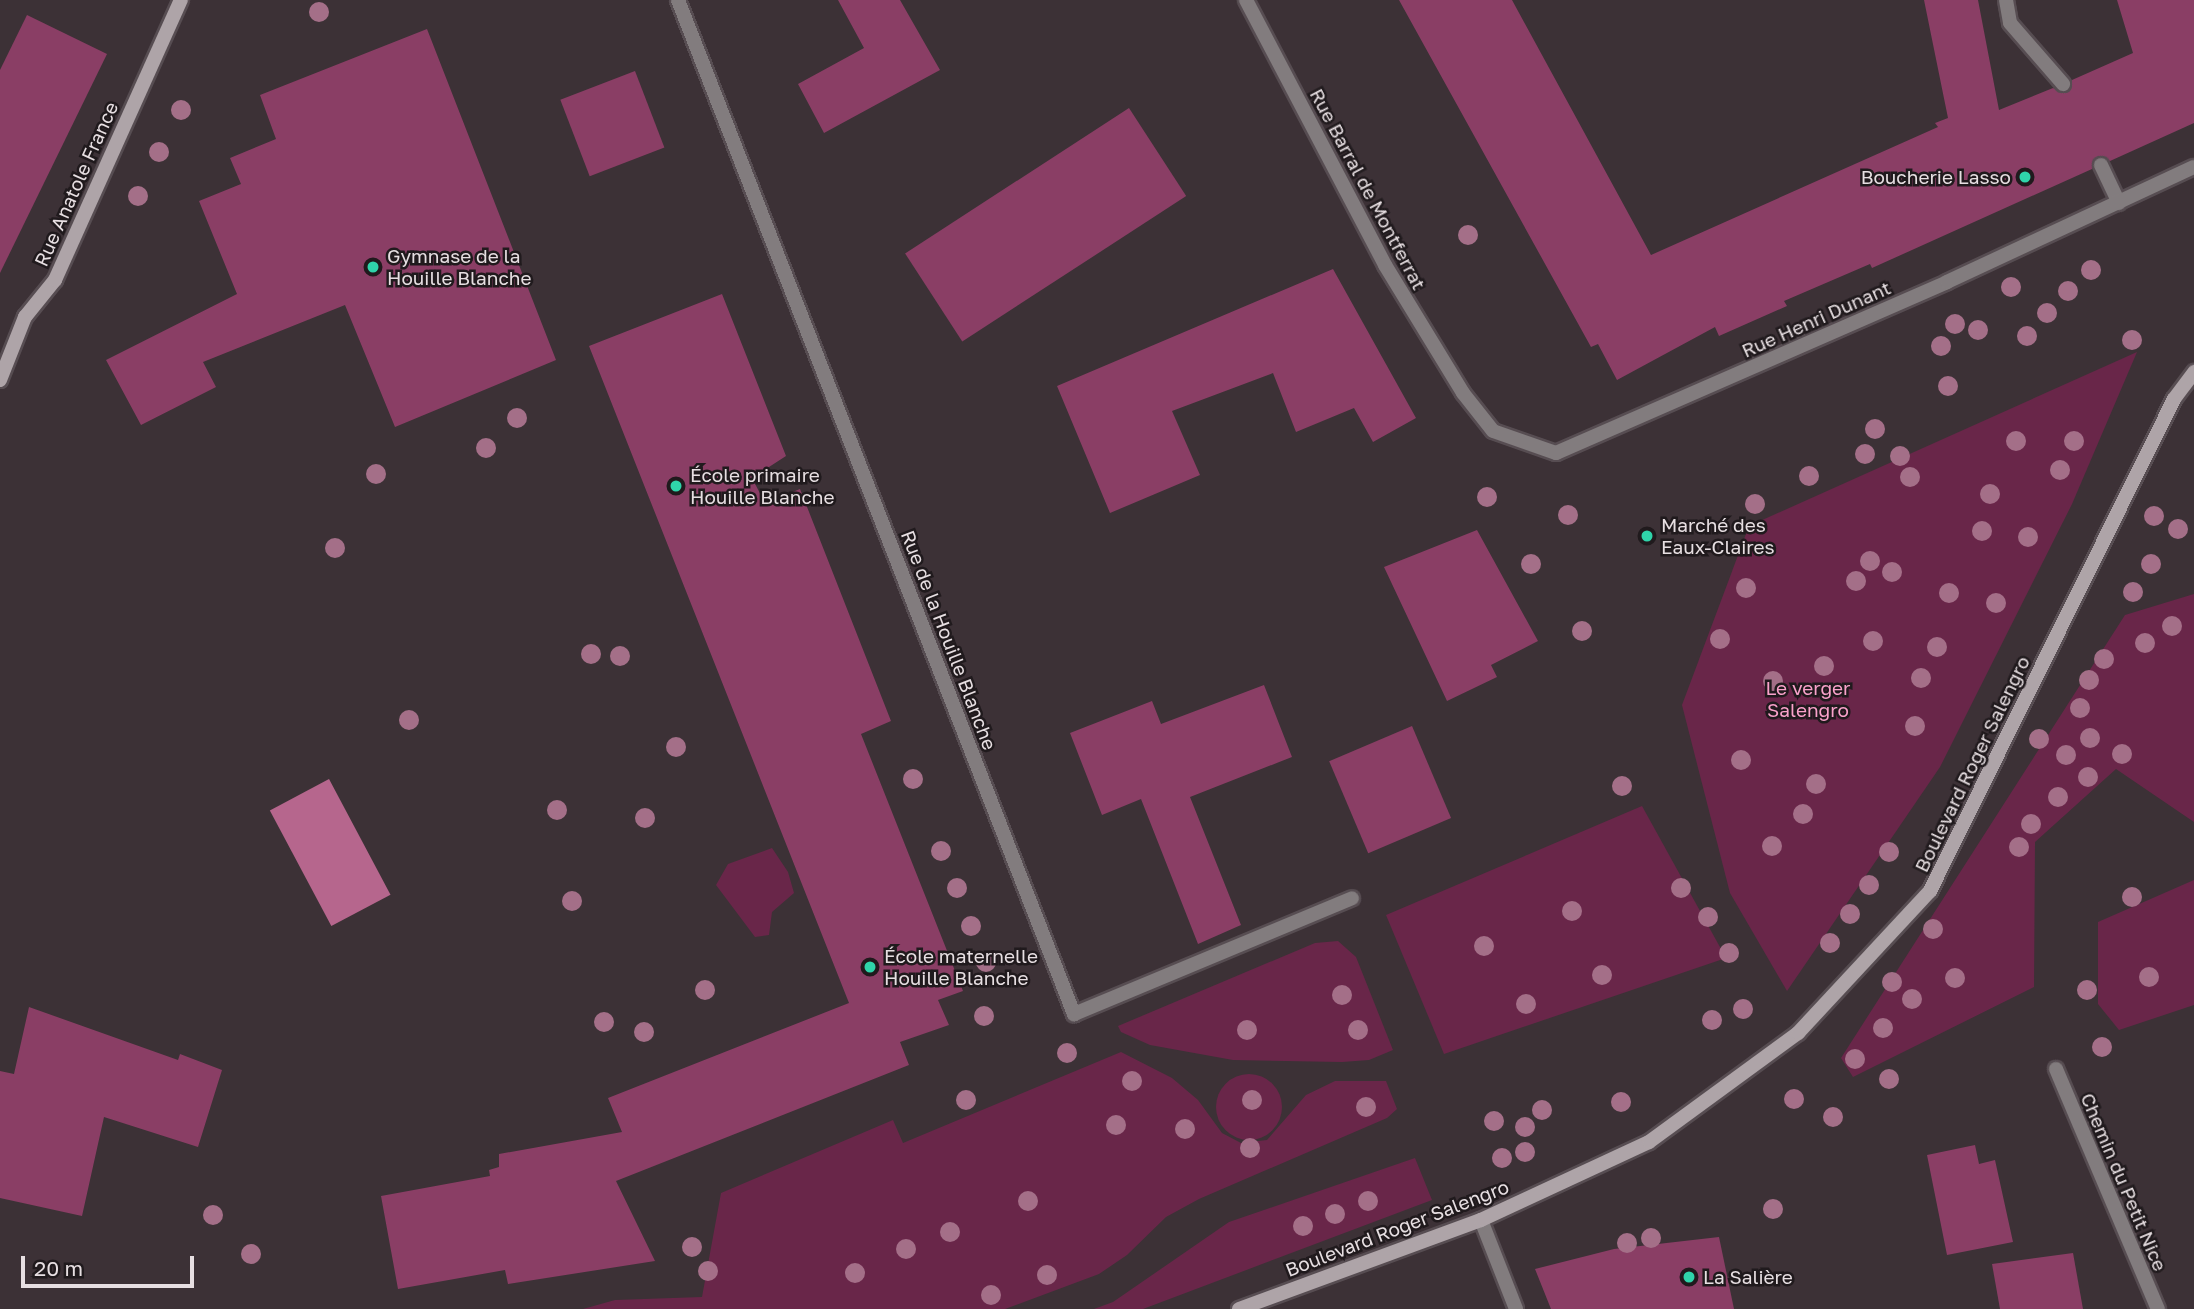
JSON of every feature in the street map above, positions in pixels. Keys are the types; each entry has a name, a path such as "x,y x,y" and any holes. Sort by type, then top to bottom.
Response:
{"street":[{"name":"Rue Anatole France","path":"0,380 25,317 55,279 181,0"},
{"name":"Rue de la Houille Blanche","path":"678,0 1074,1014 1352,898"},
{"name":"Rue Barral de Montferrat","path":"1246,0 1385,265 1463,393"},
{"path":"2006,0 2010,23 2063,84"},
{"path":"2101,165 2119,203"},
{"name":"Rue Henri Dunant","path":"1463,393 1493,431 1556,453 2119,203 2194,167"},
{"name":"Boulevard Roger Salengro","path":"1239,1309 1481,1220 1649,1142 1798,1032 1930,891 2174,399 2194,372"},
{"name":"Chemin du Petit Nice","path":"2056,1069 2158,1309"},
{"path":"1481,1220 1516,1309"},
{"path":"1270,1309 1276,1294"}],"green space":[{"name":"Le verger Salengro","path":"2137,352 2072,504 1940,767 1787,991 1730,893 1682,705 1749,526"},
{"path":"2194,594 2194,822 2116,769 2035,842 2034,987 1853,1077 1841,1058 2125,615"},
{"path":"1642,806 1726,958 1444,1054 1386,915"},
{"path":"772,848 788,872 794,893 772,912 769,935 755,937 716,885 728,864"},
{"path":"2194,880 2194,1005 2119,1030 2098,1004 2098,922"},
{"path":"1338,941 1356,957 1393,1050 1369,1060 1233,1060 1150,1045 1121,1032 1118,1026 1315,943"},
{"path":"1121,1052 1172,1078 1198,1100 1222,1133 1241,1143 1267,1140 1306,1095 1335,1081 1386,1081 1397,1109 1387,1118 1199,1199 1166,1217 1127,1255 1099,1274 1005,1309 583,1309 615,1300 702,1297 721,1193 893,1120 903,1143"},
{"path":"1255,1074 1273,1083 1280,1094 1280,1120 1273,1131 1262,1138 1243,1140 1225,1131 1218,1120 1216,1101 1225,1083 1236,1076"},
{"path":"1415,1158 1432,1200 1143,1309 1094,1309 1113,1302 1229,1222"}],"shaded area":[{"path":"329,779 391,895 331,926 270,810"}],"building":[{"path":"838,0 900,0 940,70 824,133 798,84 864,48"},
{"path":"1399,0 1512,0 1651,255 1938,127 1935,123 1948,118 1924,0 1978,0 1999,110 2053,88 2065,93 2072,80 2133,53 2117,0 2194,0 2194,123 2110,161 2098,156 2092,169 1872,268 1870,264 1784,301 1787,306 1719,336 1715,327 1617,380 1598,344 1591,347"},
{"path":"27,15 107,54 0,273 0,70"},
{"name":"Gymnase de la Houille Blanche","path":"427,29 556,360 395,427 345,305 203,362 216,387 141,425 106,360 237,294 199,201 241,184 230,158 276,139 260,95"},
{"path":"635,71 664,148 590,176 560,100"},
{"path":"1129,108 1186,196 962,341 905,253"},
{"path":"1333,269 1416,418 1373,442 1354,408 1296,432 1273,373 1172,411 1200,475 1110,513 1057,386"},
{"path":"722,294 786,456 752,478 765,503 800,489 891,721 861,734 963,991 938,1000 949,1025 900,1042 909,1065 616,1181 655,1261 508,1284 505,1270 398,1289 381,1196 490,1176 489,1170 499,1167 499,1154 622,1132 608,1098 849,1003 589,346"},
{"path":"1477,530 1538,641 1491,665 1497,677 1447,701 1384,567"},
{"path":"1264,685 1292,757 1190,797 1241,925 1198,944 1141,799 1102,815 1070,733 1152,701 1161,724"},
{"path":"1412,726 1451,818 1368,853 1329,761"},
{"path":"29,1007 178,1060 180,1054 222,1070 198,1147 104,1117 82,1216 0,1198 0,1071 14,1074"},
{"path":"1975,1145 1979,1164 1995,1160 2013,1242 1947,1255 1927,1155"},
{"path":"1719,1237 1734,1309 1551,1309 1535,1269 1614,1249"},
{"path":"2073,1253 2083,1309 2000,1309 1992,1264"}],"place":[{"name":"Boucherie Lasso","path":"2025,177"},
{"name":"Gymnase de la Houille Blanche","path":"373,267"},
{"name":"École primaire Houille Blanche","path":"676,486"},
{"name":"Marché des Eaux-Claires","path":"1647,536"},
{"name":"École maternelle Houille Blanche","path":"870,967"},
{"name":"La Salière","path":"1689,1277"}]}
